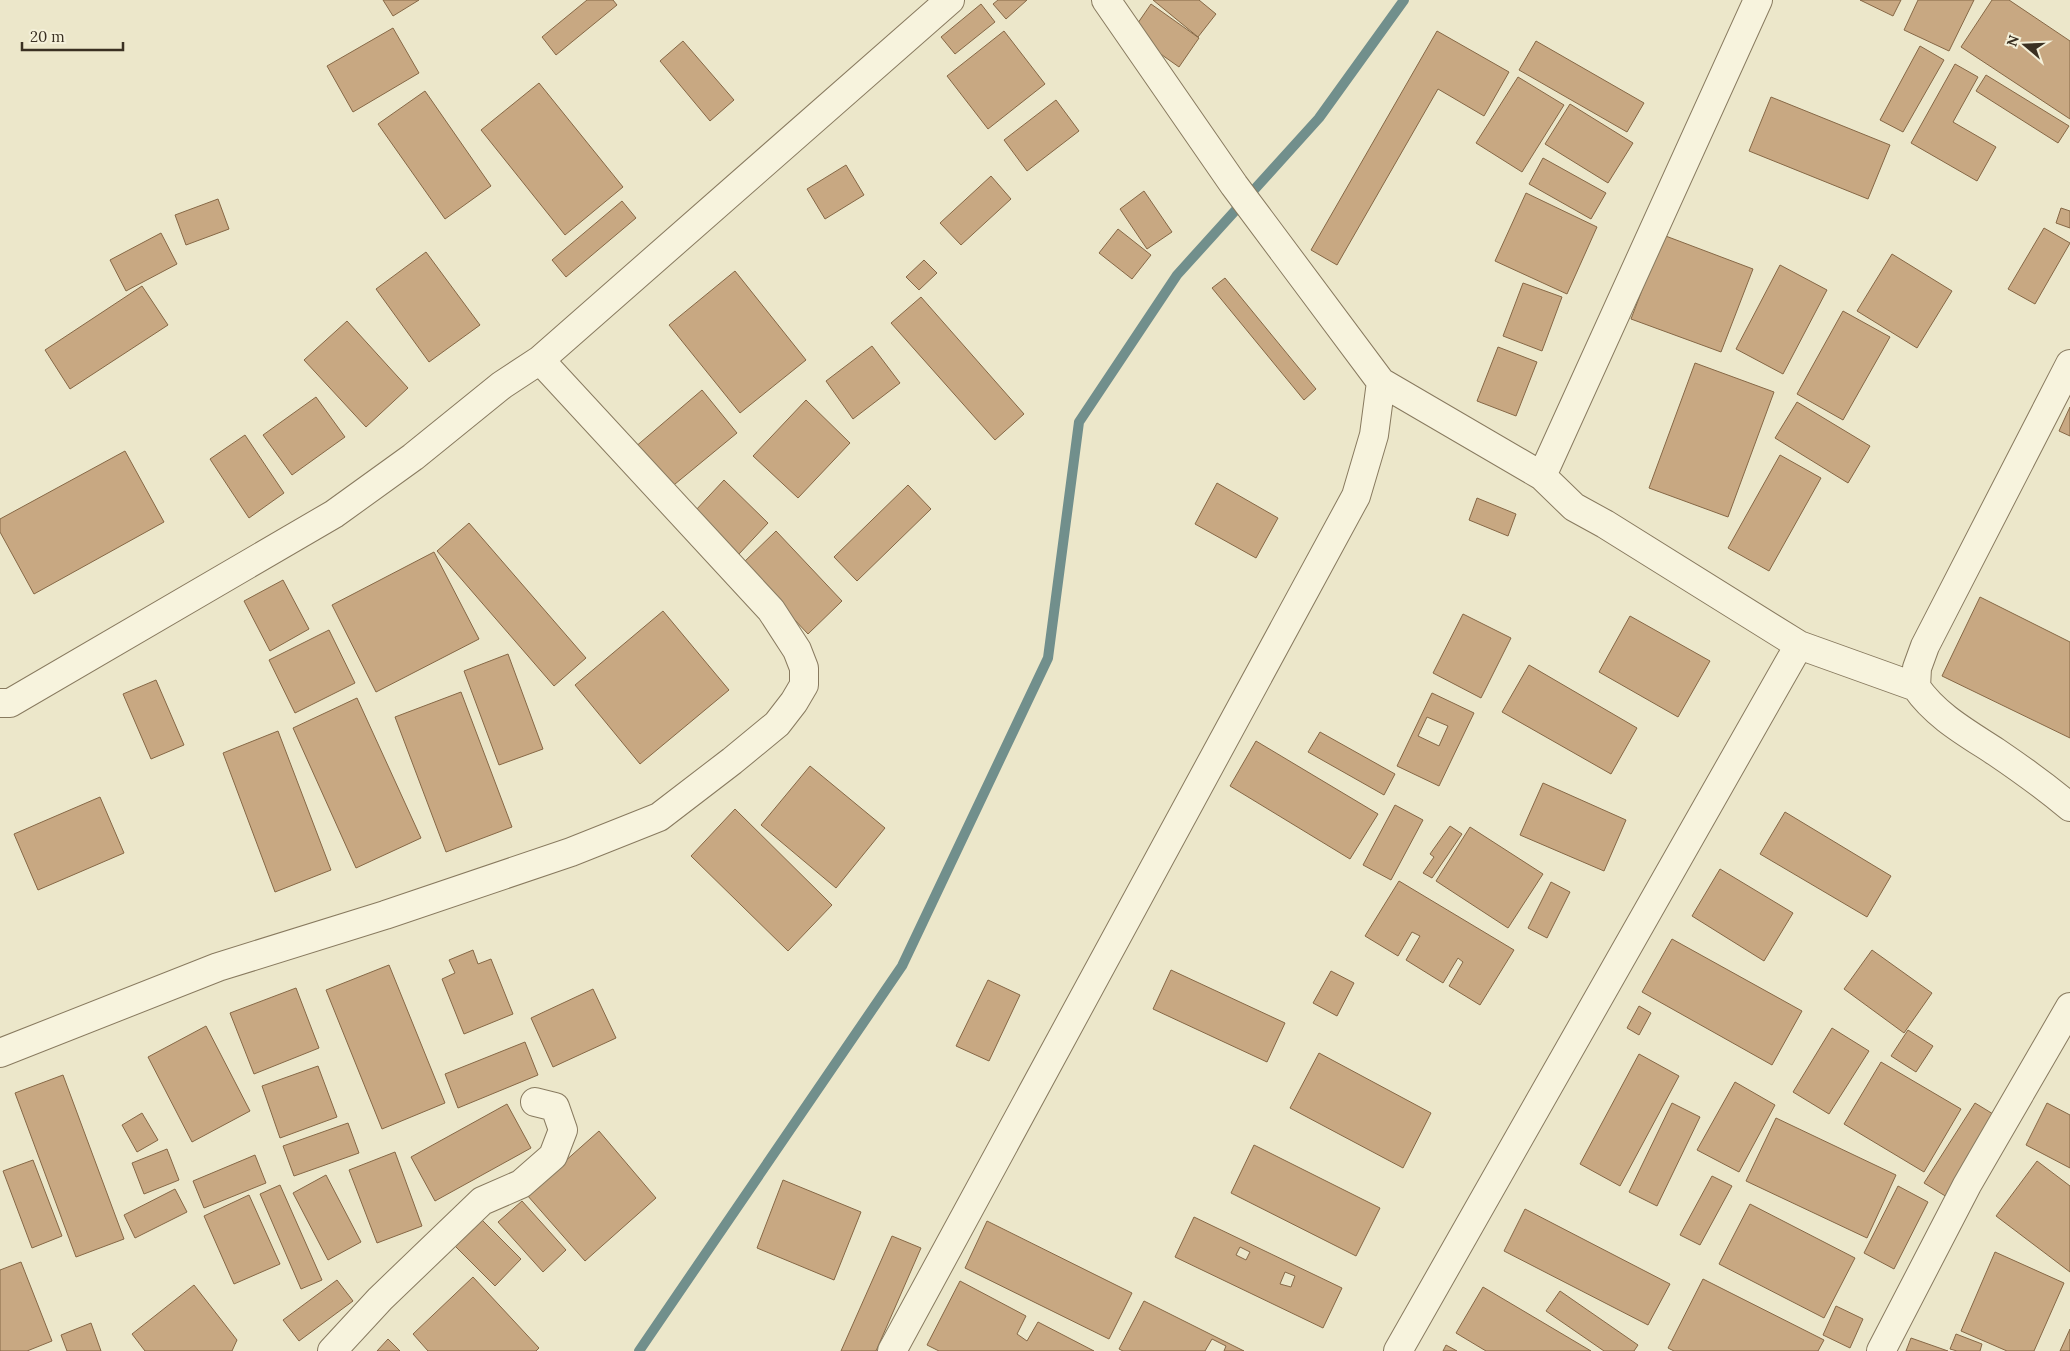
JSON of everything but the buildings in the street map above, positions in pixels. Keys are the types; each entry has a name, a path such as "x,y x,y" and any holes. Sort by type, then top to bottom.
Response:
{"street":[{"path":"0,703 10,703 334,514 413,457 502,385 540,360 950,0"},
{"path":"1106,0 1234,185 1380,382 1542,476 1574,507 1605,524 1799,645 1916,687 1926,701 1947,720 2039,781 2070,807"},
{"path":"1542,476 1758,0"},
{"path":"0,1054 218,967 385,915 571,852 659,816 732,761 776,724 794,702 804,685 804,668 797,650 772,610 540,360"},
{"path":"1916,687 1917,668 1925,646 2070,364"},
{"path":"892,1351 1356,496 1374,435 1380,382"},
{"path":"1398,1351 1799,645"},
{"path":"1881,1351 1967,1185 2070,1007"},
{"path":"332,1351 380,1299 482,1201 522,1184 553,1156 563,1130 554,1107 536,1102"}],"waterway":[{"path":"639,1351 902,966 1048,658 1079,422 1177,275 1319,118 1404,0"}]}
